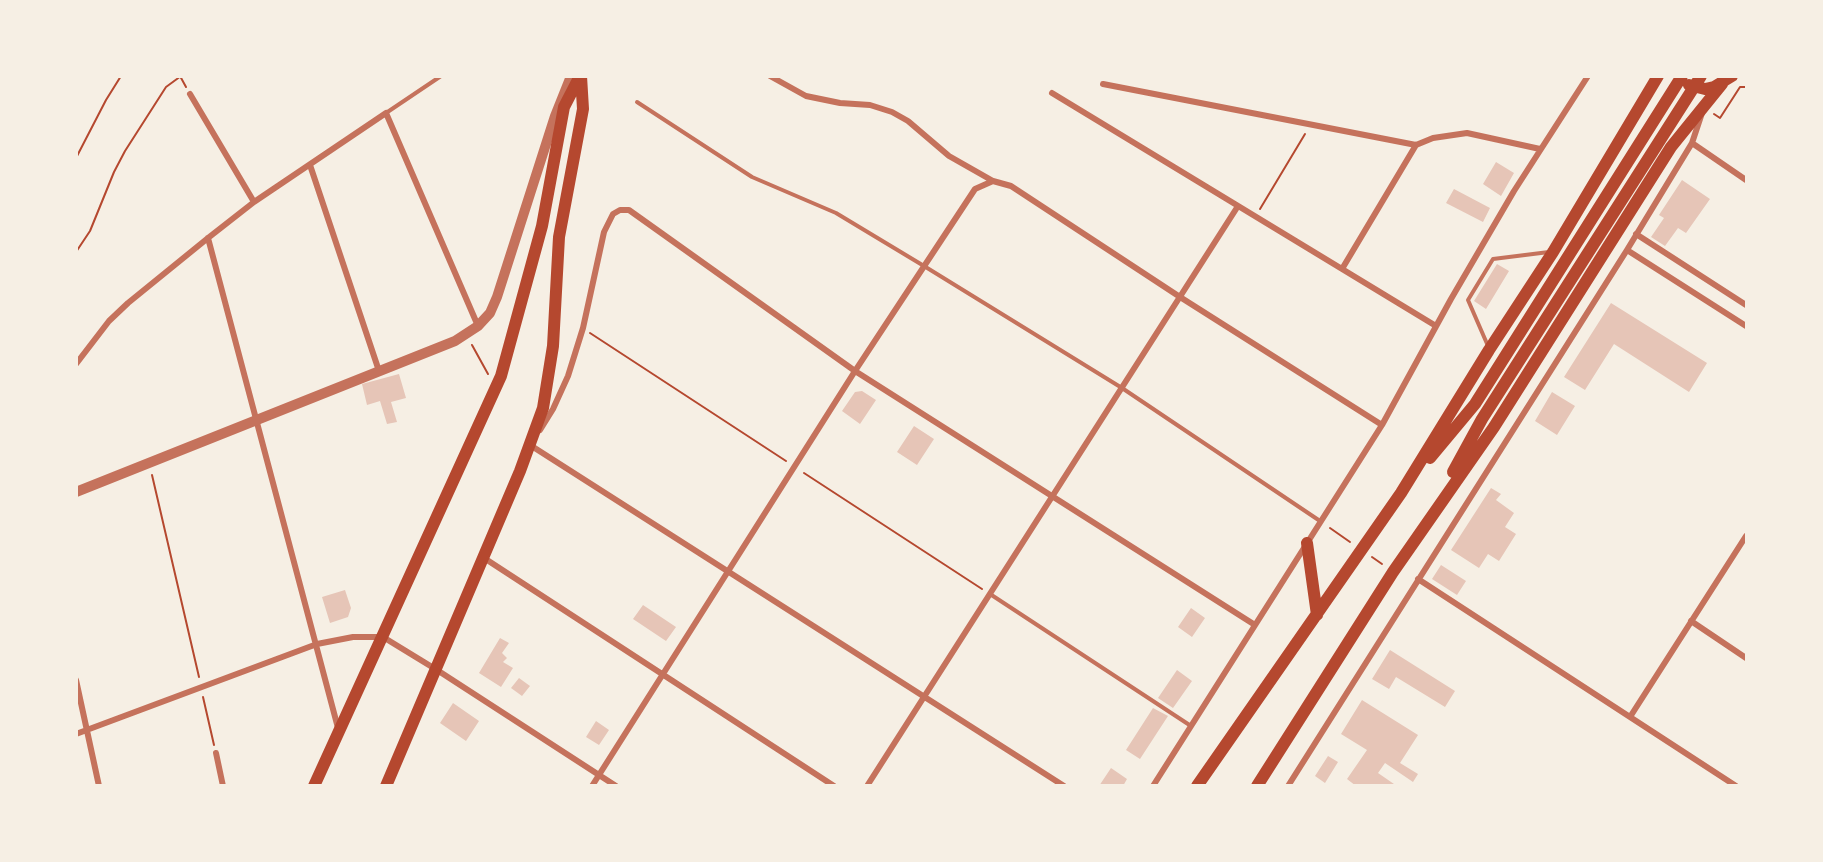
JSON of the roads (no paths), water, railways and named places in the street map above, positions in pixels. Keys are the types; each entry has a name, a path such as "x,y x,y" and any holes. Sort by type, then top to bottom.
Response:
{"main road":[{"path":"314,786 496,388 509,351 542,226 564,107 580,76"},
{"path":"386,786 484,558 543,408 553,346 559,237 583,109 580,76"},
{"path":"1197,786 1401,493 1489,350 1553,252 1658,76"},
{"path":"1401,493 1475,404 1680,76 1695,87 1703,83 1727,80"},
{"path":"1257,786 1426,523 1494,427 1671,147 1727,80"},
{"path":"1426,523 1482,419 1703,83"},
{"path":"1307,543 1317,615"}],"street":[{"path":"76,492 380,371 466,335 478,326 490,313 497,297 555,116 571,76"},
{"path":"770,76 806,96 840,103 870,105 892,112 908,121 949,156 993,180 1011,186 1382,425"},
{"path":"1153,786 1382,425 1436,326 1540,148 1588,76"},
{"path":"1103,84 1416,145 1433,138 1467,133 1540,148"},
{"path":"1052,93 1436,326"},
{"path":"190,94 254,202"},
{"path":"1288,786 1627,250 1692,143 1705,107"},
{"path":"76,364 109,321 208,238 254,202 386,113 478,326"},
{"path":"1692,143 1746,180"},
{"path":"1342,269 1416,145"},
{"path":"310,165 380,371"},
{"path":"592,786 924,266 975,189 993,180"},
{"path":"867,786 1238,206"},
{"path":"1064,786 530,445 553,409 568,376 583,328 604,232 613,214 620,210 629,210 636,214 855,371 1255,625"},
{"path":"1636,234 1746,305"},
{"path":"208,238 339,733"},
{"path":"1627,250 1746,326"},
{"path":"1630,717 1746,536"},
{"path":"484,558 834,786"},
{"path":"1418,579 1736,786"},
{"path":"1691,621 1746,658"},
{"path":"76,734 317,644 353,637 383,638 437,670 616,786"},
{"path":"76,680 99,786"},
{"path":"216,753 223,786"}],"lane":[{"path":"386,113 441,76"},
{"path":"637,102 752,177 836,213 924,266 1122,388 1320,521"},
{"path":"1489,350 1468,300 1493,259 1553,252"},
{"path":"990,594 1191,726"}]}
